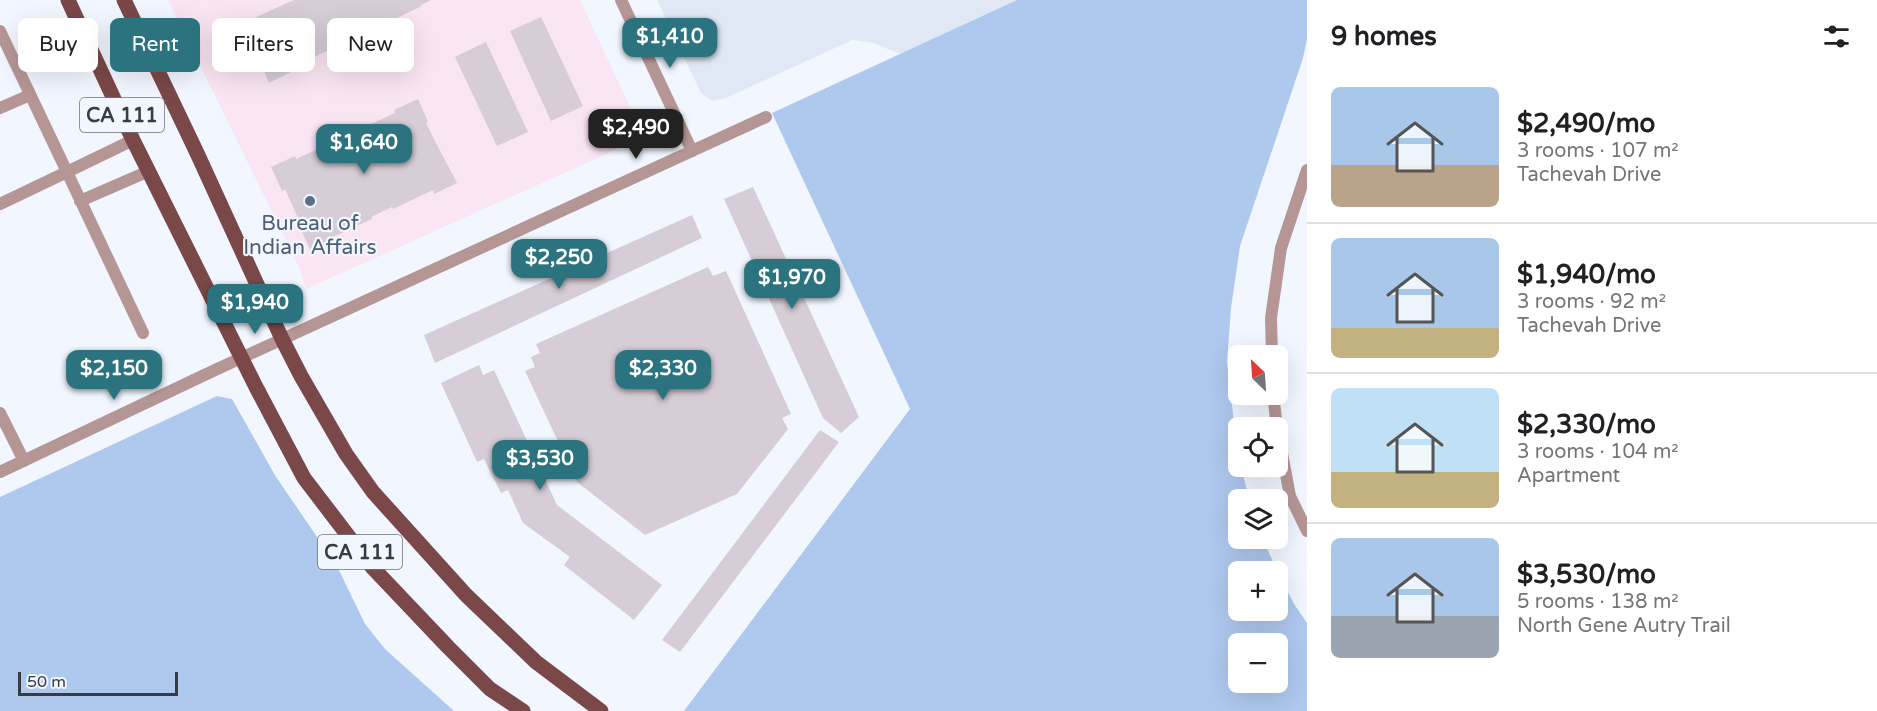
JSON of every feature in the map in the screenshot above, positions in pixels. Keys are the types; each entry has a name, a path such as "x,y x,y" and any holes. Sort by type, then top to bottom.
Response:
{"main road":[{"name":"CA 111","path":"68,0 133,140 241,358 304,478 372,567 490,689 523,711"},
{"name":"CA 111","path":"123,0 197,153 282,339 346,454 373,492 466,595 536,662 601,711"}],"street":[{"path":"621,0 692,151"},
{"path":"0,32 143,333"},
{"path":"0,108 30,94"},
{"path":"0,472 241,358 766,117"},
{"path":"0,204 133,140"},
{"path":"1272,345 1271,318 1281,248 1307,170"},
{"path":"80,201 149,171"},
{"path":"0,413 24,461"},
{"path":"1287,477 1290,496 1307,531"}],"shaded area":[{"path":"168,0 580,0 644,137 306,289 299,267 200,65 200,18 177,18"},
{"path":"657,0 1017,0 901,54 870,42 852,40 726,98 712,101 701,93"},
{"path":"1017,0 1307,0 1307,39 1303,58 1240,246 1231,308 1227,362 1228,405 1232,405 1233,417 1228,417 1228,477 1244,477 1246,489 1228,489 1228,549 1267,549 1273,561 1228,561 1228,621 1288,621 1288,592 1307,623 1307,711 684,711 910,409 772,113"},
{"path":"217,396 232,399 276,477 337,566 365,624 385,649 454,711 0,711 0,497"}],"building":[{"path":"294,0 431,0 397,18 327,18 327,51 315,57 315,18 254,18"},
{"path":"541,17 583,106 551,121 510,31"},
{"path":"486,42 528,132 497,146 455,57"},
{"path":"264,72 291,72 269,83"},
{"path":"418,99 428,122 426,123 457,183 434,194 433,190 393,209 392,207 333,237 335,240 311,251 285,189 282,191 271,167 295,156 296,159 335,141 337,144 362,132 360,129 395,113 394,110"},
{"path":"753,187 859,417 841,433 823,418 724,199"},
{"path":"692,215 702,238 435,363 424,335"},
{"path":"708,267 713,276 726,271 791,414 782,418 788,429 737,494 645,535 577,482 525,371 535,367 531,357 540,353 536,344"},
{"path":"479,365 483,375 494,370 557,505 662,585 634,620 564,565 570,557 523,523 508,490 501,493 484,459 477,462 441,383"},
{"path":"820,430 839,442 680,652 662,640"}],"place":[{"name":"Bureau of Indian Affairs","path":"310,201"}]}
